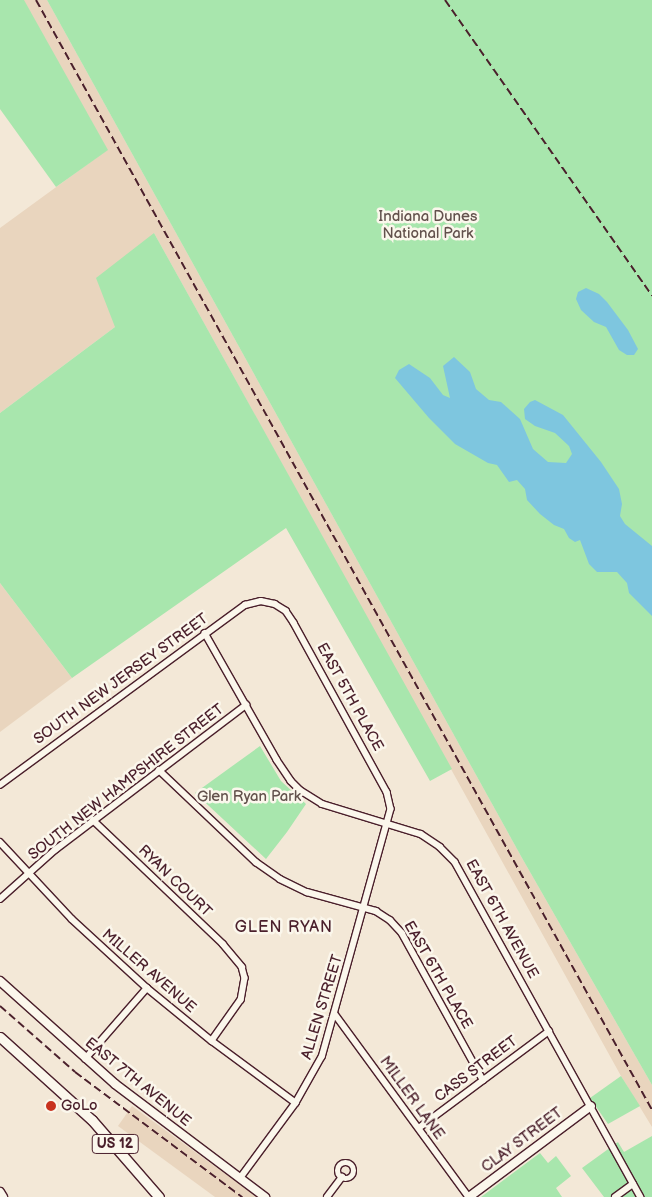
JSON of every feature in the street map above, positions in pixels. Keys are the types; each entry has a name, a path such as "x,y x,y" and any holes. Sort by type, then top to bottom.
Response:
{"main road":[{"name":"US 12","path":"0,1037 65,1094 104,1132 159,1197"}],"street":[{"name":"SOUTH NEW JERSEY STREET","path":"0,784 205,633 245,605 260,601"},
{"name":"EAST 5TH PLACE","path":"260,601 281,607 294,623 387,792 392,804 387,824"},
{"name":"EAST 6TH AVENUE","path":"205,633 283,771 300,790 322,804 431,840 455,862 641,1197"},
{"name":"SOUTH NEW HAMPSHIRE STREET","path":"0,899 93,820 246,705"},
{"name":"EAST 6TH PLACE","path":"159,770 268,872 307,892 383,915 402,933 484,1080"},
{"name":"RYAN COURT","path":"93,820 223,944 242,966 245,978 241,1000 212,1041"},
{"name":"ALLEN STREET","path":"240,1179 296,1103 322,1058 387,824"},
{"name":"MILLER AVENUE","path":"0,842 72,919 147,988 212,1041 296,1103"},
{"name":"EAST 7TH AVENUE","path":"0,981 85,1059 143,1106 265,1197"},
{"path":"85,1059 147,988"},
{"name":"MILLER LANE","path":"334,1014 469,1197"},
{"name":"CASS STREET","path":"419,1128 549,1030"},
{"name":"CLAY STREET","path":"469,1197 591,1106"},
{"path":"327,1197 342,1177"},
{"path":"615,1197 633,1184"},
{"path":"0,1192 3,1197"}],"shaded area":[{"path":"23,0 47,0 522,858 652,1085 652,1127 621,1076 154,233 115,327 0,413 0,228 107,150"},
{"path":"0,583 72,678 0,732"},
{"path":"132,1106 257,1197 215,1197 118,1126"}],"green space":[{"path":"0,0 24,0 108,150 56,187 0,109"},
{"name":"Indiana Dunes National Park","path":"47,0 652,0 652,1085 522,858"},
{"path":"154,233 452,769 430,781 286,528 72,678 0,583 0,413 115,327 96,278"},
{"name":"Glen Ryan Park","path":"260,746 281,781 306,804 266,859 195,793"},
{"path":"621,1076 640,1106 608,1124 590,1098"},
{"path":"652,1136 652,1197 604,1197 582,1168 618,1142 624,1152"},
{"path":"540,1153 548,1163 556,1156 571,1176 556,1188 562,1197 481,1197"}],"water":[{"path":"586,288 599,294 607,302 628,330 638,349 634,355 627,355 619,350 606,327 594,322 581,310 576,299 578,292"},
{"path":"454,357 470,372 476,389 489,400 501,402 520,419 533,449 548,462 566,463 572,454 569,446 555,433 535,426 525,419 524,409 530,402 535,400 563,415 601,462 619,489 622,504 620,516 625,524 652,546 652,616 629,593 627,583 617,572 597,572 589,564 580,540 575,542 569,538 564,529 554,525 540,514 527,500 525,489 517,480 509,482 497,465 488,463 455,444 429,418 395,378 399,370 409,364 430,378 443,395 450,398 443,366"}],"railway":[{"path":"36,0 652,1110"},
{"path":"445,0 652,296"},
{"path":"0,1006 75,1072 242,1197"}],"place":[{"name":"GoLo","path":"51,1106"}],"district":[{"name":"GLEN RYAN","path":"284,928"}]}
